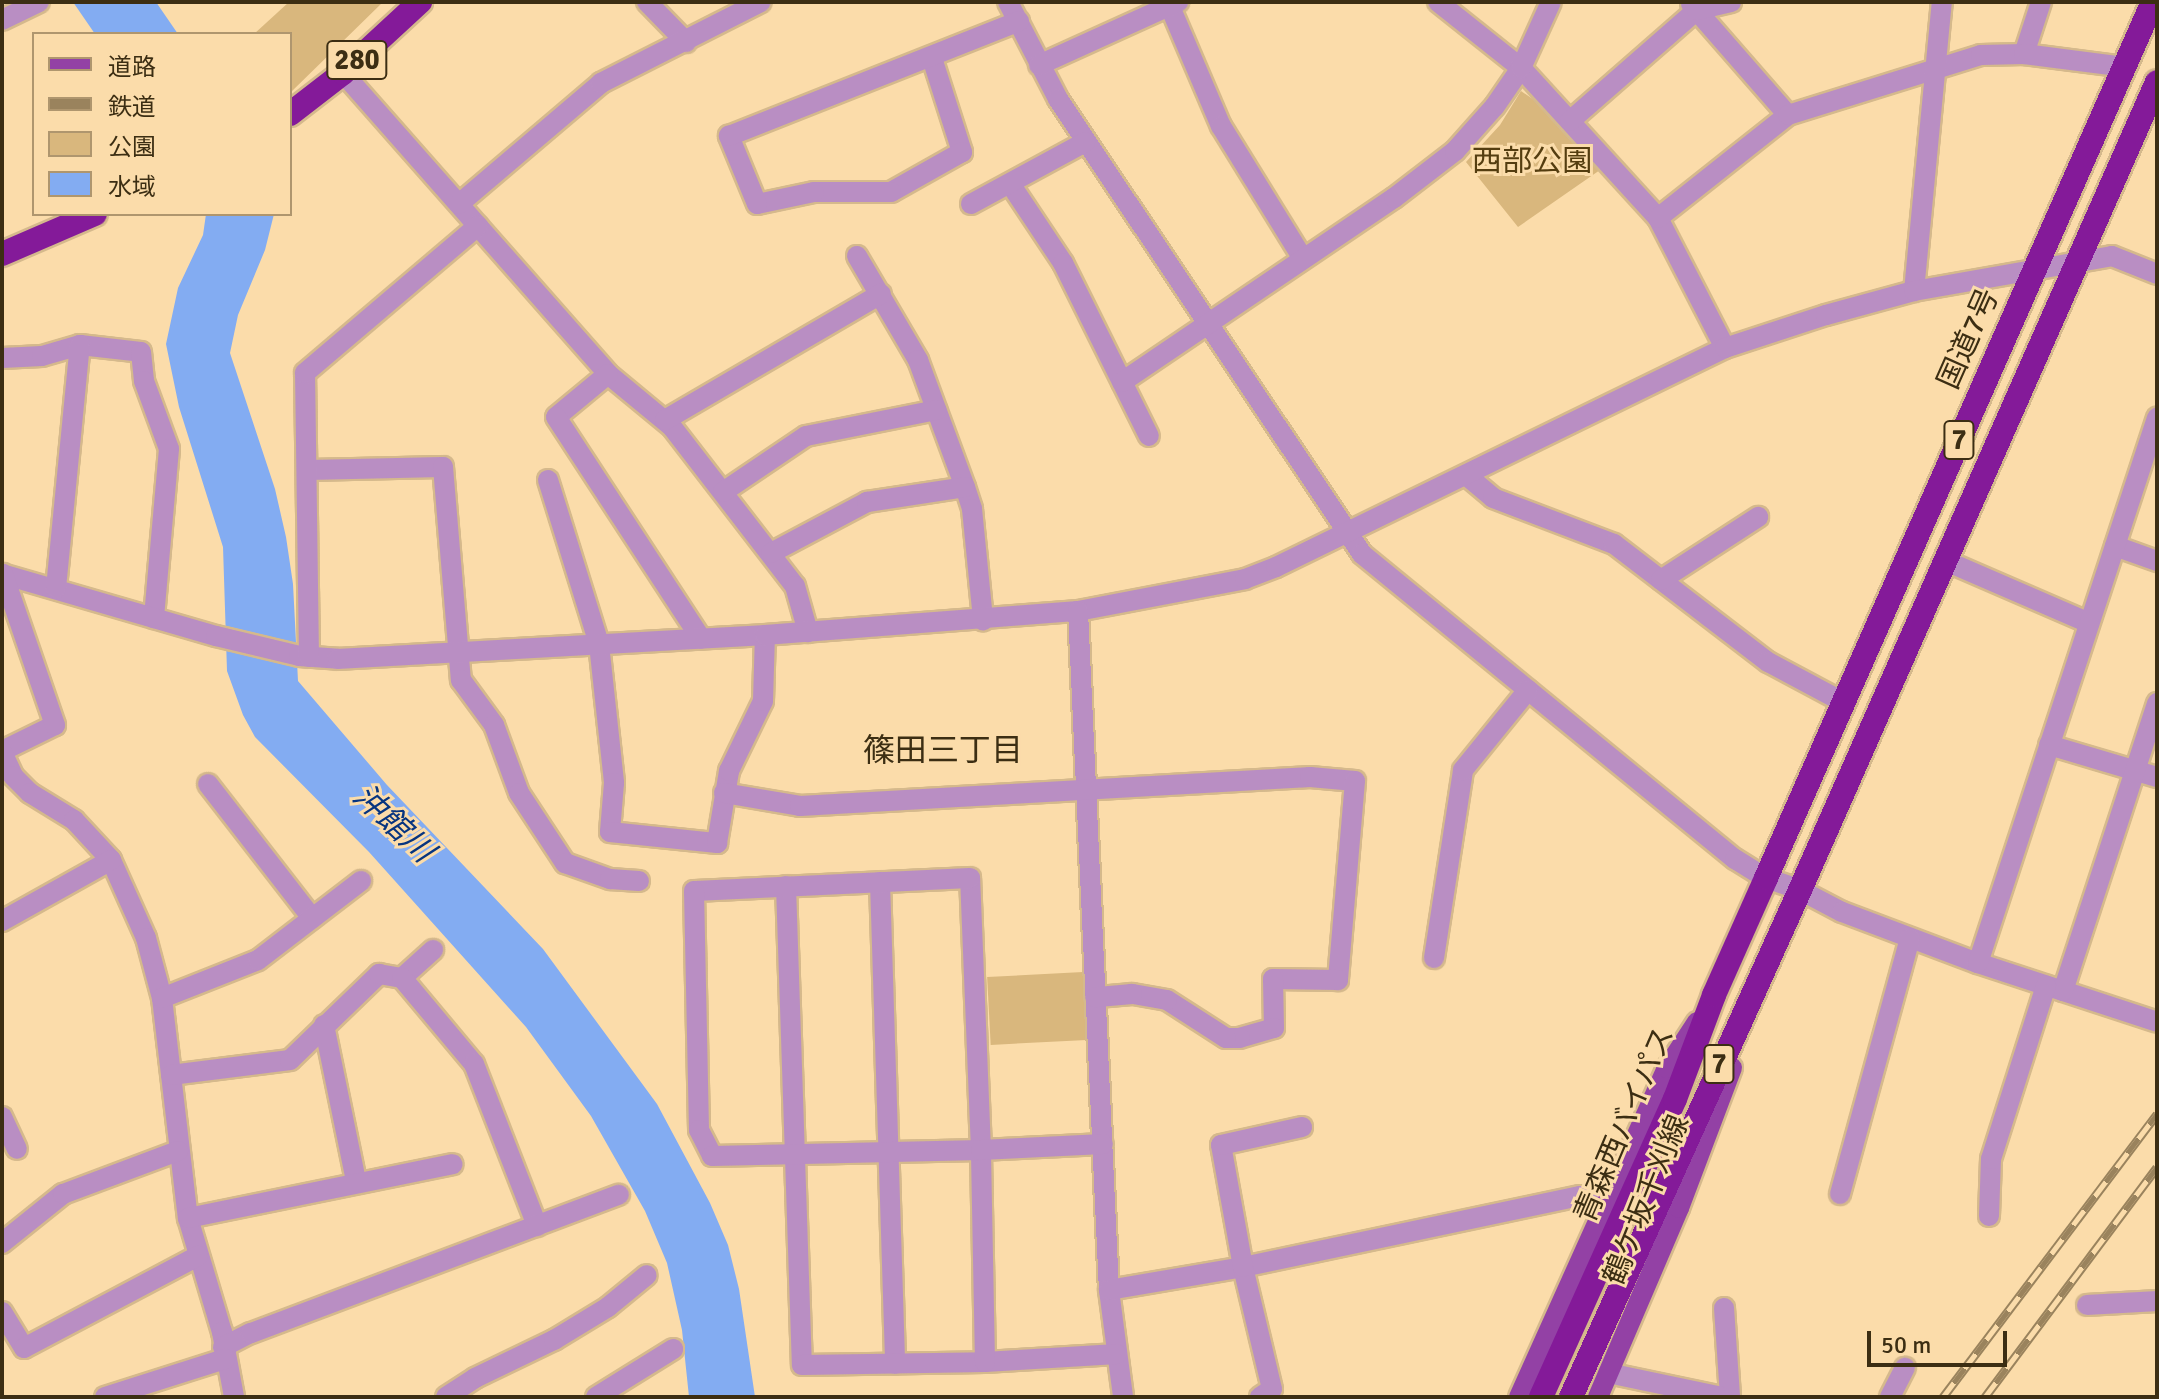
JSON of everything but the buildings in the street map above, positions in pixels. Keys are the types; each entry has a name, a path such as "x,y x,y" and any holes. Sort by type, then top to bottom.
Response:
{"highway":[{"name":"280","path":"292,112 343,73 420,2"},
{"name":"国道7号","path":"1766,878 2153,2"},
{"name":"7","path":"1800,890 2157,82"},
{"path":"2,254 90,216"},
{"name":"青森西バイパス","path":"1541,1397 1675,1099 1714,995 1766,878"},
{"name":"青森西バイパス","path":"1571,1397 1800,890"}],"main road":[{"name":"鶴ケ坂千刈線","path":"1598,1397 1679,1208 1722,1091 1792,933 1800,890"},
{"name":"鶴ケ坂千刈線","path":"1519,1397 1667,1068 1714,995"}],"street":[{"path":"2,20 39,2"},
{"path":"647,2 686,42"},
{"path":"459,204 601,83 761,2"},
{"path":"1008,2 1039,65 1085,142 1362,554 1735,859 1766,878 1910,938 2157,1022"},
{"path":"1438,2 1521,68 1658,218 1725,348"},
{"path":"1122,382 1209,325 1455,151 1495,106 1521,68 1551,2"},
{"path":"1570,121 1693,6 1731,2"},
{"path":"1914,291 1942,2"},
{"path":"2024,54 2041,2"},
{"path":"1039,65 1172,3 1221,126 1303,259"},
{"path":"1693,6 1788,115"},
{"path":"932,58 962,152 891,192 814,192 757,204 729,136 1019,21"},
{"path":"1658,218 1788,115 1981,55 2024,54 2126,67"},
{"path":"343,73 608,374 665,420 795,586 808,632"},
{"path":"971,204 1011,185 1085,142"},
{"path":"1011,185 1063,263 1149,436"},
{"path":"304,657 305,373 478,226"},
{"path":"857,256 918,360 965,487 972,509 983,620"},
{"path":"3,574 221,637 304,657 338,659 765,635 1078,611 1245,579 1725,348 1826,315 1914,291 2112,256 2157,274"},
{"path":"665,420 881,294"},
{"path":"2,358 42,356 80,345 141,352 144,381 169,449 154,618"},
{"path":"56,588 80,345"},
{"path":"608,374 556,417 701,639"},
{"path":"723,492 806,436 936,410"},
{"path":"1978,963 2157,418"},
{"path":"307,470 443,467 461,680 494,725 519,793 565,863 610,879 639,881"},
{"path":"1466,475 1493,498 1614,544 1768,662 1843,702"},
{"path":"548,480 599,644 614,783 610,832 717,843 729,771 763,701 765,635"},
{"path":"771,553 867,502 965,487"},
{"path":"1661,580 1758,517"},
{"path":"2115,546 2157,561"},
{"path":"1946,561 2089,623"},
{"path":"3,574 55,725 2,751 13,776 30,793 74,820 111,860 146,938 162,998 188,1218 234,1397"},
{"path":"1078,611 1109,1290 1123,1397"},
{"path":"1434,958 1463,770 1528,690"},
{"path":"1989,1216 1991,1159 2136,770 2157,703"},
{"path":"2049,745 2157,777"},
{"path":"724,793 800,806 1310,777 1355,781 1338,980 1273,979 1274,1028 1240,1038 1226,1038 1167,1000 1132,994 1095,997"},
{"path":"208,784 312,918"},
{"path":"2,921 111,860"},
{"path":"985,1362 981,1150 970,878 694,891 699,1130 712,1156 981,1150 1103,1144"},
{"path":"162,998 258,960 361,881"},
{"path":"880,882 895,1364"},
{"path":"786,886 802,1365 985,1362 1117,1354"},
{"path":"1840,1194 1910,938"},
{"path":"402,978 433,950"},
{"path":"171,1075 290,1060 379,974 402,978 474,1064 537,1226"},
{"path":"324,1025 356,1181"},
{"path":"2,1117 17,1149"},
{"path":"1260,1397 1272,1389 1243,1267 1221,1145 1302,1127"},
{"path":"2,1243 63,1194 178,1151"},
{"path":"188,1218 356,1181 453,1164"},
{"path":"105,1397 224,1353 251,1333 619,1195"},
{"path":"1109,1290 1243,1267 1580,1196 1609,1196"},
{"path":"2,1312 24,1348 198,1256"},
{"path":"446,1397 475,1378 567,1332 608,1307 647,1275"},
{"path":"2087,1305 2157,1301"},
{"path":"1724,1308 1730,1397"},
{"path":"596,1397 673,1349"},
{"path":"1890,1397 1905,1368"},
{"path":"1608,1373 1723,1397"}],"green space":[{"path":"289,2 383,2 292,91 292,32 256,32"},
{"name":"西部公園","path":"1521,91 1546,108 1600,170 1518,227 1466,162 1500,125"},
{"path":"1083,972 1087,1040 991,1045 987,977"}],"water":[{"path":"73,2 156,2 177,32 94,32"},
{"name":"沖館川","path":"206,216 274,216 265,250 238,315 230,353 275,489 286,537 293,584 298,681 387,785 543,949 657,1104 710,1203 728,1245 739,1289 755,1397 689,1397 682,1330 667,1263 645,1211 591,1116 526,1027 369,852 255,737 243,715 227,671 223,547 179,407 166,344 178,288 203,235"}],"railway":[{"path":"1943,1397 2157,1114"},
{"path":"1985,1397 2157,1167"}],"district":[{"name":"篠田三丁目","path":"943,751"}]}
